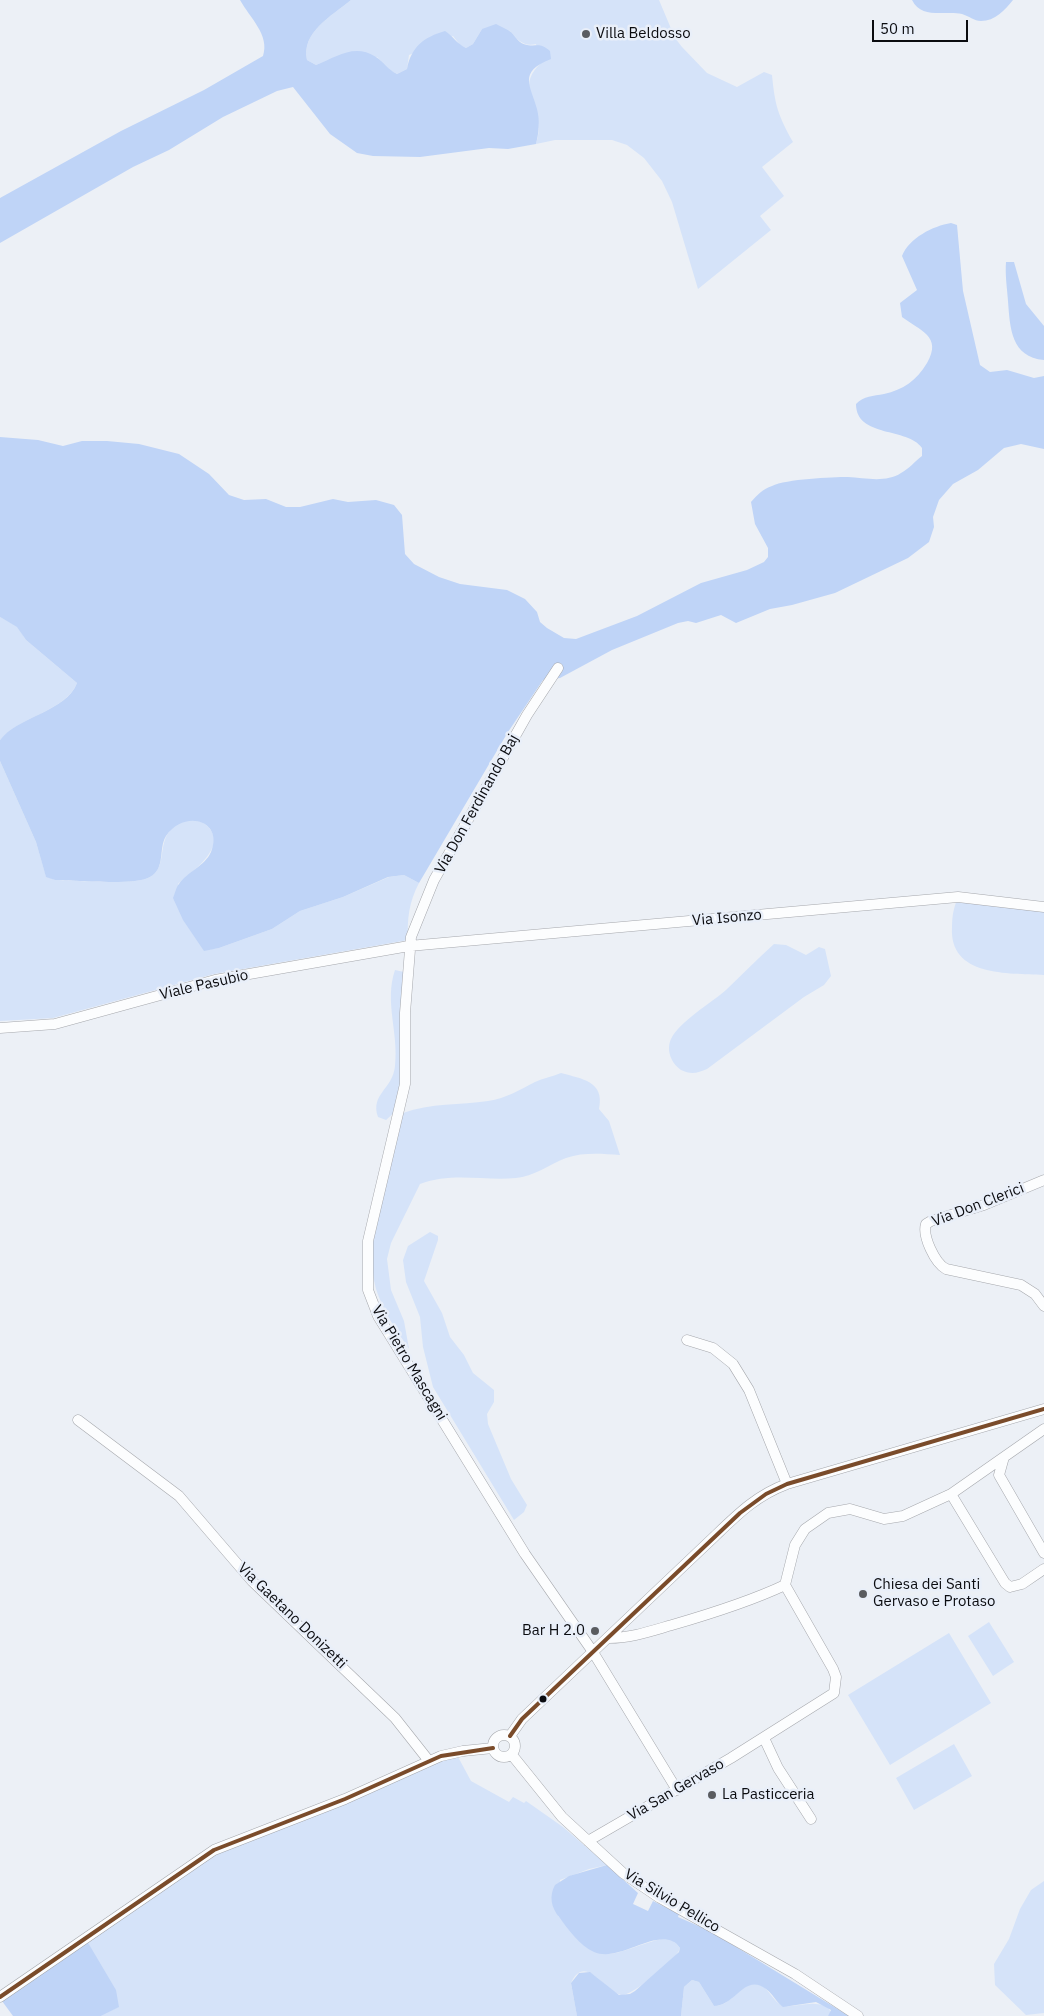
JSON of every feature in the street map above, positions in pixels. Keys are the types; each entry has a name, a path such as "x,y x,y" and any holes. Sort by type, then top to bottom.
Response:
{"street":[{"name":"Via Don Ferdinando Baj","path":"409,946 434,880 527,715 558,668"},
{"name":"Via Isonzo","path":"409,946 958,897 1044,907"},
{"name":"Viale Pasubio","path":"0,1028 54,1024 215,980 409,946"},
{"name":"Via Pietro Mascagni","path":"409,946 405,1013 405,1084 368,1241 368,1290 378,1316 452,1436 525,1554 593,1652 677,1790"},
{"name":"Via Don Clerici","path":"1044,1180 984,1205 926,1224 925,1228 933,1256 939,1265 946,1269 1021,1285 1034,1294 1044,1306"},
{"path":"687,1340 714,1348 733,1364 749,1390 787,1484"},
{"path":"510,1736 522,1719 746,1506 765,1493 787,1484 1044,1408"},
{"name":"Via Gaetano Donizetti","path":"78,1420 180,1496 252,1581 353,1675 395,1718 429,1761"},
{"path":"609,1638 636,1635 700,1617 784,1584 795,1544 805,1529 828,1513 850,1509 884,1519 893,1519 951,1494 1044,1429"},
{"path":"1004,1457 999,1475 1044,1553"},
{"path":"951,1494 1005,1583 1010,1587 1022,1584 1044,1569"},
{"name":"Via San Gervaso","path":"588,1842 824,1702 834,1694 836,1684 833,1669 784,1584"},
{"path":"503,1735 510,1736 516,1745 512,1755 508,1757 500,1757 493,1748 496,1738 503,1735"},
{"path":"764,1738 778,1768 811,1819"},
{"path":"0,1997 214,1850 346,1799 429,1761 463,1751 493,1748"},
{"name":"Via Silvio Pellico","path":"512,1755 540,1791 588,1842 641,1886 795,1974 858,2016"}],"shaded area":[{"path":"240,0 351,0 313,33 306,50 307,60 316,65 338,55 360,51 376,57 397,74 407,69 415,49 431,36 445,31 466,48 473,44 482,29 496,24 511,32 522,43 538,45 550,51 551,59 534,69 530,74 529,80 539,118 536,144 508,149 489,148 420,157 373,156 357,153 330,134 293,87 277,91 223,117 169,150 133,167 0,243 0,198 121,131 204,90 263,56 264,41 258,27"},
{"path":"351,0 659,0 675,38 707,73 737,87 764,72 772,75 778,110 793,142 762,167 784,196 760,216 771,230 698,289 672,202 662,181 644,158 627,145 612,140 555,140 536,144 539,124 529,84 534,70 541,63 536,44 524,44 510,31 482,29 473,44 466,48 460,45 453,36 409,55 407,69 397,74 389,70 377,57 329,60 316,65 307,60 306,50 313,33"},
{"path":"912,0 1013,0 995,17 981,21 962,14 928,12 916,6"},
{"path":"951,223 957,225 963,291 980,365 990,372 1007,370 1034,378 1044,376 1044,449 1021,444 1004,448 978,470 953,484 939,500 933,517 934,527 929,542 908,558 835,593 770,609 736,623 721,615 696,623 688,621 678,623 612,650 560,678 543,680 508,732 419,883 404,875 388,877 343,897 300,911 272,929 219,948 204,951 183,920 173,898 182,880 205,861 211,852 214,841 212,832 200,822 182,823 166,836 158,869 150,877 142,880 104,882 55,880 46,877 36,842 0,761 0,740 18,725 63,700 72,693 77,683 26,640 17,627 0,617 0,437 38,440 63,446 82,441 139,444 179,454 209,474 229,495 244,500 266,499 286,507 300,507 333,499 348,502 376,500 394,505 402,515 405,554 414,564 439,577 460,584 507,590 525,599 537,612 540,622 547,628 564,638 576,639 637,616 701,583 747,570 764,562 768,557 768,548 755,524 751,502 766,489 788,482 831,477 889,478 904,471 922,456 922,448 915,441 873,427 864,422 858,415 856,404 865,398 903,387 919,374 927,363 931,354 931,340 922,330 902,317 900,303 917,290 902,256 916,238 929,230"},
{"path":"1006,262 1014,262 1026,304 1044,326 1044,360 1033,358 1025,353 1014,340 1010,321"},
{"path":"0,617 18,627 26,640 77,683 71,693 63,700 18,725 0,740"},
{"path":"0,761 36,842 46,876 55,880 119,882 142,880 156,872 160,865 164,841 174,827 183,821 189,820 205,824 212,832 214,840 212,849 200,865 178,884 204,950 219,948 272,929 300,911 343,897 389,877 404,875 419,883 409,911 408,940 214,974 53,1018 0,1021"},
{"path":"958,897 1044,907 1044,975 1014,974 983,969 970,964 960,955 954,943 952,927 952,919"},
{"path":"774,944 786,945 806,955 819,947 825,949 831,976 824,985 804,997 707,1069 694,1073 681,1070 675,1064 669,1052 671,1039 675,1033 688,1019 726,990"},
{"path":"395,970 404,972 403,1082 396,1111 386,1120 378,1117 376,1109 379,1097 390,1080 395,1066 396,1054 391,994"},
{"path":"561,1073 590,1083 599,1092 599,1109 609,1121 620,1155 593,1154 573,1156 522,1177 504,1179 444,1178 420,1184 391,1243 387,1259 391,1290 404,1321 409,1349 382,1305 376,1289 373,1269 375,1224 385,1177 403,1113 435,1106 495,1100"},
{"path":"430,1232 438,1236 438,1240 424,1281 442,1313 450,1337 464,1355 473,1373 494,1390 494,1402 487,1414 488,1424 511,1479 527,1505 524,1512 514,1520 433,1387 423,1347 420,1317 406,1282 403,1260 408,1246"},
{"path":"989,1622 1014,1662 993,1676 968,1636"},
{"path":"949,1633 991,1703 890,1765 848,1695"},
{"path":"954,1744 972,1776 914,1810 896,1778"},
{"path":"457,1755 471,1781 509,1802 513,1797 524,1803 526,1801 563,1827 607,1865 589,1869 560,1880 558,1916 586,1945 596,1952 605,1954 616,1953 667,1938 675,1942 680,1948 671,1960 644,1984 621,1995 589,1972 582,1971 577,1974 571,1983 577,2016 101,2016 118,2007 87,1941 207,1856 445,1758"},
{"path":"607,1865 638,1893 633,1904 648,1911 653,1901 679,1914 678,1917 710,1931 849,2016 828,2016 831,2010 816,2002 783,2007 766,1989 758,1985 746,1987 722,2005 714,2006 699,1982 692,1980 684,1987 681,2016 577,2016 571,1983 579,1973 590,1972 619,1995 630,1994 679,1952 680,1948 672,1941 663,1939 616,1953 605,1954 594,1952 575,1937 554,1909 552,1901 553,1889 555,1885 569,1876"},
{"path":"1044,1881 1044,2013 1026,2015 995,1985 994,1964 1009,1939 1020,1909 1031,1890"},
{"path":"87,1941 116,1990 119,2007 101,2016 13,2016 2,2001"},
{"path":"692,1980 699,1982 714,2006 725,2003 744,1986 755,1983 764,1987 776,2001 784,2006 821,2005 828,2007 831,2013 828,2016 681,2016 684,1987"}],"transit line":[{"path":"510,1736 522,1719 740,1513 766,1494 787,1484 1044,1409"},
{"path":"0,1997 214,1850 345,1799 441,1756 493,1748"}],"place":[{"name":"Villa Beldosso","path":"586,34"},
{"name":"Chiesa dei Santi Gervaso e Protaso","path":"863,1594"},
{"name":"Bar H 2.0","path":"595,1631"},
{"name":"La Pasticceria","path":"712,1795"}]}
